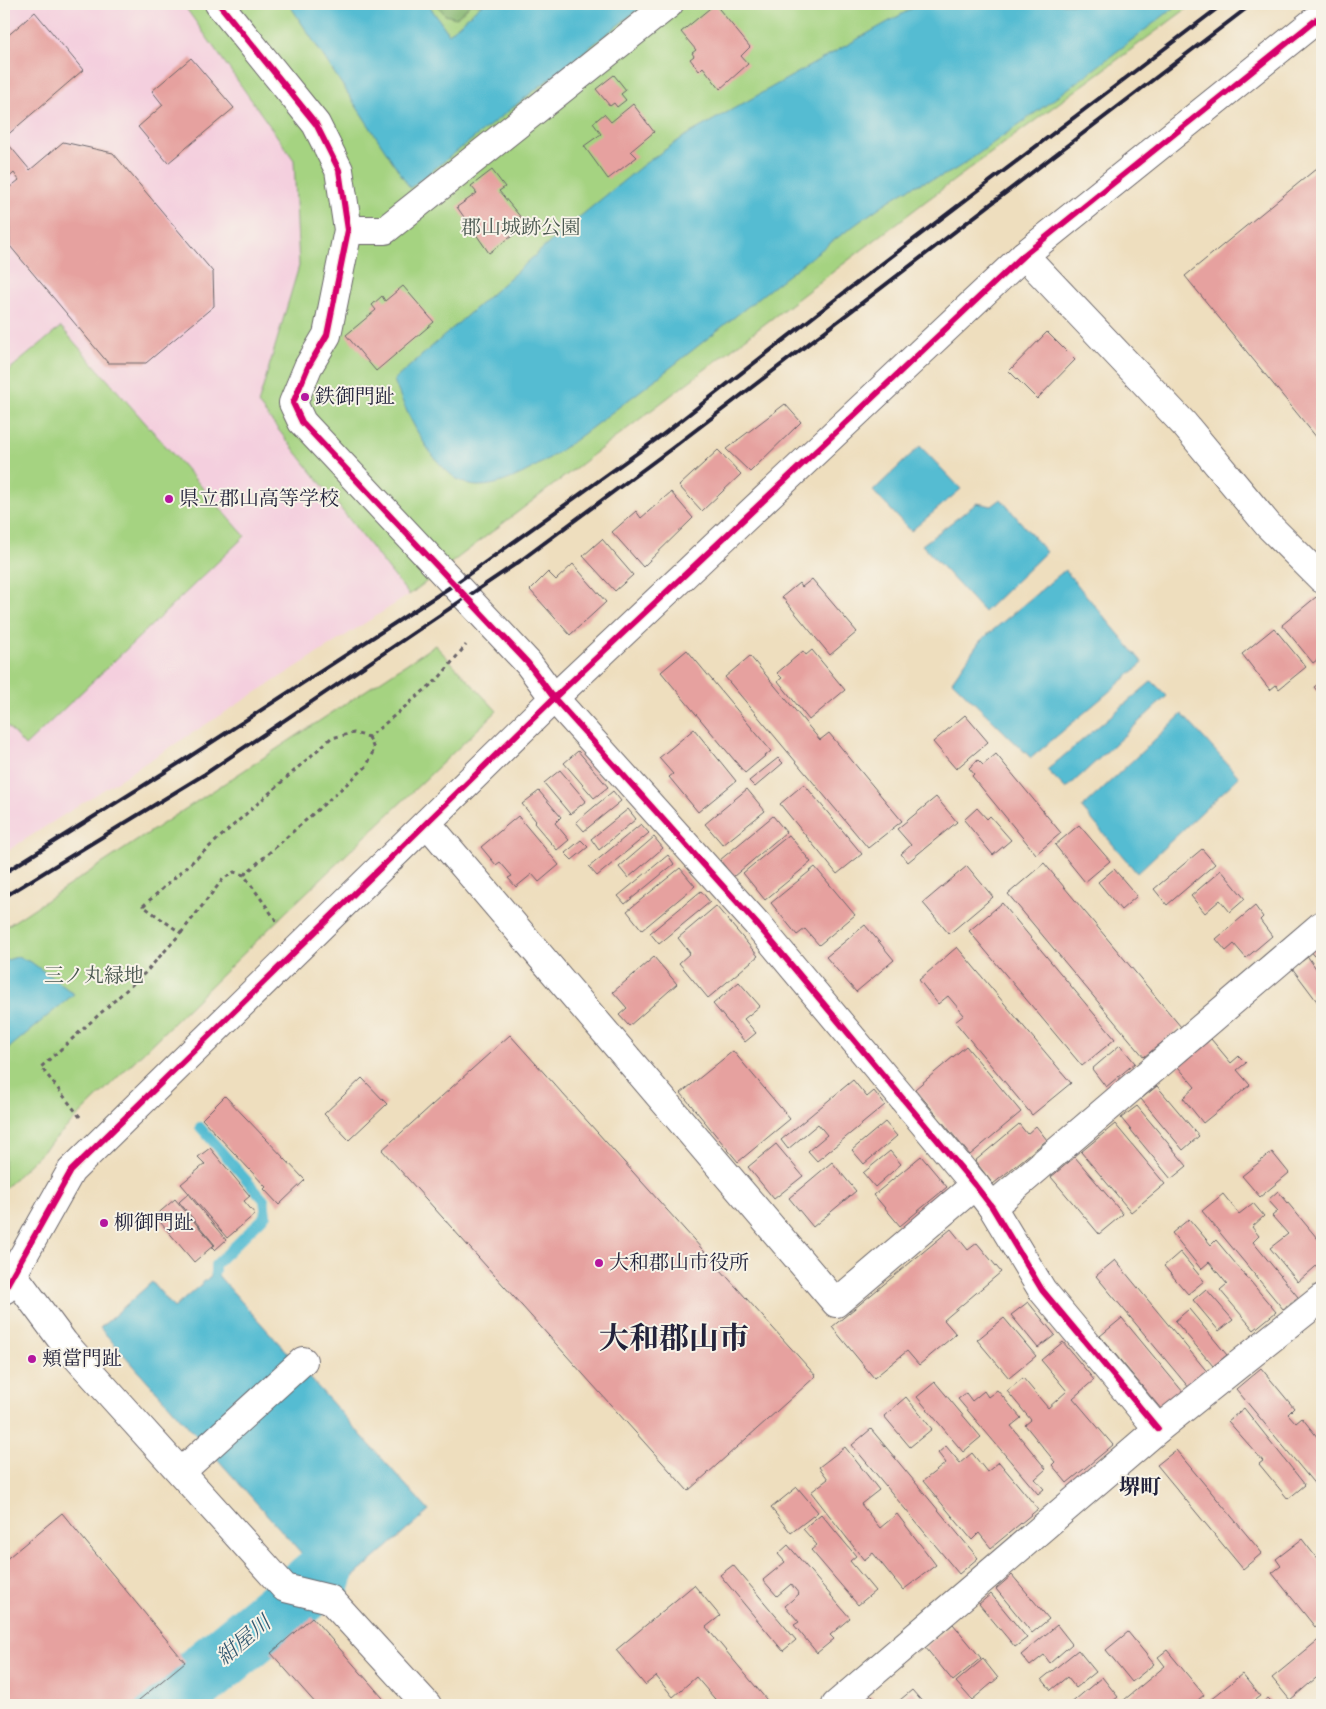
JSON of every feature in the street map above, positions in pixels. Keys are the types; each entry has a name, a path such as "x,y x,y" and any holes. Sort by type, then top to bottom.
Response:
{"street":[{"path":"219,4 316,124 339,170 348,230 327,335 308,367 293,403 302,422 528,664 554,698 757,924 975,1185 992,1207 1042,1290 1158,1429"},
{"path":"348,230 385,230 668,4"},
{"path":"427,1705 330,1600 285,1588 64,1344 7,1277 72,1171 554,698 1024,255 1322,15"},
{"path":"1024,255 1184,424 1268,525 1322,579"},
{"path":"426,823 836,1303 975,1185"},
{"path":"992,1207 1322,925"},
{"path":"836,1705 1158,1429 1322,1298"},
{"path":"181,1472 303,1361"}],"path":[{"path":"369,737 439,678 468,644"},
{"path":"181,933 143,906 331,738 354,733 369,737"},
{"path":"244,875 366,766 374,749 369,737"},
{"path":"83,1121 41,1067 145,972 181,933 223,879 234,872 244,875 281,927"}],"shaded area":[{"name":"県立郡山高等学校","path":"4,4 183,4 294,160 299,266 258,404 409,595 4,853"}],"green space":[{"name":"郡山城跡公園","path":"183,4 1193,4 926,201 409,595 258,404 299,266 294,160"},
{"path":"437,4 471,4 456,18 445,15"},
{"path":"61,327 245,536 25,746 4,722 4,374"},
{"name":"三ノ丸緑地","path":"435,645 497,711 287,911 4,1189 4,928"}],"water":[{"path":"289,4 428,4 449,34 482,4 645,4 410,188"},
{"path":"920,4 1179,4 1051,102 964,164 945,175 912,187 864,218 782,279 647,386 551,457 513,478 494,484 477,486 463,482 449,473 436,460 406,410 394,380 566,228 643,165 685,136"},
{"path":"920,446 961,489 911,531 873,491"},
{"path":"1001,499 1046,552 984,612 922,545 977,503 992,506"},
{"path":"1065,570 1143,663 1031,758 952,681 980,641"},
{"path":"1152,681 1167,696 1066,789 1047,770"},
{"path":"1182,714 1239,777 1137,873 1082,808"},
{"path":"17,957 31,962 74,994 9,1048 4,1042 4,961"},
{"path":"215,1272 429,1511 353,1577 330,1585 100,1328 152,1282 174,1308"}],"building":[{"path":"715,4 750,47 741,56 748,64 720,89 703,67 699,71 690,59 694,56 692,53 696,50 681,32"},
{"path":"35,12 83,70 4,138 4,39"},
{"path":"191,58 234,108 168,163 138,127 163,105 152,91"},
{"path":"614,75 626,90 621,94 626,100 617,107 614,103 610,106 596,89"},
{"path":"633,104 654,132 631,151 637,157 608,179 584,146 601,134 593,123 604,114 611,122"},
{"path":"4,139 30,170 63,142 113,153 213,272 214,306 146,363 108,363 10,246 9,188 19,180 14,173 4,182 4,165 6,163 4,160"},
{"path":"1322,164 1322,444 1185,276"},
{"path":"492,170 505,187 499,191 527,225 489,253 457,207 477,193 471,186"},
{"path":"403,286 434,322 376,371 346,335 376,310 372,305 382,296 385,301"},
{"path":"1047,332 1075,360 1037,399 1009,371"},
{"path":"785,404 801,422 750,472 726,449"},
{"path":"718,450 741,474 702,511 679,486"},
{"path":"671,492 693,518 643,567 612,532 636,511 641,518"},
{"path":"602,539 633,575 615,591 583,556"},
{"path":"573,564 606,602 570,635 530,590 548,572 556,580"},
{"path":"812,579 857,632 830,655 782,597 799,583 802,587"},
{"path":"1316,597 1322,605 1322,656 1313,663 1282,625"},
{"path":"1274,628 1306,667 1279,689 1276,685 1270,690 1242,654"},
{"path":"687,650 771,751 745,773 661,672"},
{"path":"812,650 845,690 809,720 778,681 782,678 777,673 803,651 806,655"},
{"path":"750,656 820,740 829,733 902,821 868,848 725,677"},
{"path":"1322,681 1322,697 1314,687"},
{"path":"965,715 988,742 956,769 933,742"},
{"path":"694,729 736,781 698,812 669,777 673,774 659,758"},
{"path":"578,751 608,787 594,798 564,763"},
{"path":"996,754 1061,833 1036,854 972,776 974,774 969,768 978,760 983,765"},
{"path":"778,758 783,763 755,787 749,781"},
{"path":"560,770 586,801 570,814 544,783"},
{"path":"804,784 862,854 837,874 780,804"},
{"path":"747,789 765,811 723,845 705,824"},
{"path":"539,791 561,817 555,823 569,840 557,850 534,823 536,821 522,804"},
{"path":"613,791 621,801 584,831 576,822"},
{"path":"936,797 957,822 908,862 901,854 911,845 897,829"},
{"path":"977,808 987,819 990,816 1011,840 993,855 964,820"},
{"path":"628,809 636,819 599,850 591,839"},
{"path":"518,816 559,865 539,882 532,874 516,887 508,878 512,876 500,862 496,865 481,847"},
{"path":"773,816 786,832 733,877 720,860"},
{"path":"641,824 649,833 597,876 589,867"},
{"path":"1079,825 1110,861 1085,882 1055,845"},
{"path":"789,835 811,862 765,900 743,873"},
{"path":"654,837 663,848 628,878 619,867"},
{"path":"581,840 588,847 572,860 565,853"},
{"path":"1202,849 1215,864 1167,905 1154,889"},
{"path":"668,855 674,864 625,904 618,896"},
{"path":"1044,863 1181,1027 1144,1057 1008,894"},
{"path":"967,866 993,897 949,934 923,903"},
{"path":"815,867 855,915 819,945 805,929 797,935 771,903"},
{"path":"680,868 695,886 642,930 627,911"},
{"path":"1114,869 1137,896 1121,910 1098,882"},
{"path":"1221,870 1245,899 1230,912 1220,900 1205,913 1191,896"},
{"path":"701,891 710,902 659,944 650,933"},
{"path":"1002,903 1115,1039 1082,1066 969,931"},
{"path":"716,906 758,956 708,998 679,963 690,953 678,938"},
{"path":"1255,906 1263,917 1260,920 1272,936 1246,958 1234,944 1226,951 1216,939"},
{"path":"865,925 894,960 856,992 826,957"},
{"path":"1322,940 1322,965 1310,950"},
{"path":"957,947 1071,1083 1032,1115 955,1022 964,1015 948,996 938,1004 919,980"},
{"path":"654,957 677,984 629,1026 619,1015 627,1008 613,992"},
{"path":"1308,957 1322,977 1322,1008 1292,968"},
{"path":"739,982 760,1006 744,1019 756,1033 745,1042 713,1004"},
{"name":"大和郡山市役所","path":"510,1035 816,1376 688,1491 382,1150"},
{"path":"1211,1039 1231,1063 1239,1056 1246,1063 1237,1070 1250,1085 1203,1123 1183,1098 1195,1087 1178,1067"},
{"path":"1120,1045 1135,1063 1106,1087 1092,1069"},
{"path":"966,1046 1021,1112 970,1155 915,1089"},
{"path":"733,1051 790,1119 738,1162 681,1093"},
{"path":"362,1078 387,1104 349,1140 324,1114"},
{"path":"853,1080 867,1097 874,1091 885,1105 817,1161 808,1151 827,1135 818,1124 788,1149 781,1140"},
{"path":"1157,1086 1199,1136 1183,1150 1141,1099"},
{"path":"225,1096 305,1180 279,1205 264,1189 266,1187 202,1119"},
{"path":"1137,1106 1187,1166 1171,1179 1121,1118"},
{"path":"885,1122 897,1136 864,1164 852,1150"},
{"path":"1019,1124 1027,1134 1036,1126 1047,1140 993,1184 975,1161"},
{"path":"1115,1124 1165,1184 1131,1212 1081,1152"},
{"path":"776,1144 803,1176 774,1199 748,1167"},
{"path":"210,1148 250,1196 244,1201 255,1214 227,1238 181,1184 205,1164 198,1157"},
{"path":"890,1151 901,1164 875,1187 863,1173"},
{"path":"1272,1152 1289,1173 1260,1197 1242,1176"},
{"path":"921,1156 947,1187 900,1226 874,1195"},
{"path":"1075,1157 1123,1214 1099,1234 1051,1177"},
{"path":"832,1162 856,1191 813,1227 789,1198"},
{"path":"1278,1191 1322,1244 1322,1261 1298,1282 1270,1248 1288,1234 1272,1216 1278,1211 1268,1200"},
{"path":"188,1194 226,1240 215,1250 212,1247 215,1245 179,1202"},
{"path":"1223,1194 1239,1214 1253,1203 1264,1216 1252,1227 1259,1236 1253,1242 1298,1297 1283,1309 1202,1211"},
{"path":"175,1199 214,1245 194,1262 155,1216"},
{"path":"1189,1219 1211,1245 1216,1240 1276,1312 1254,1330 1220,1290 1227,1284 1209,1262 1201,1269 1172,1233"},
{"path":"951,1229 968,1250 977,1243 1001,1272 944,1320 956,1334 919,1365 907,1351 874,1378 832,1327"},
{"path":"1180,1252 1204,1281 1188,1294 1164,1266"},
{"path":"1115,1260 1209,1374 1190,1389 1096,1276"},
{"path":"1206,1289 1233,1320 1219,1331 1193,1300"},
{"path":"1028,1302 1055,1335 1038,1348 1011,1315"},
{"path":"1189,1309 1227,1355 1213,1366 1175,1321"},
{"path":"1004,1318 1036,1356 1009,1378 977,1340"},
{"path":"1122,1318 1183,1392 1162,1410 1100,1336"},
{"path":"1063,1342 1094,1380 1073,1398 1113,1445 1067,1483 1052,1465 1055,1462 1025,1425 1031,1420 1007,1391 1023,1378 1048,1408 1067,1391 1041,1360"},
{"path":"1261,1368 1294,1408 1288,1414 1296,1423 1302,1418 1322,1443 1322,1493 1236,1389"},
{"path":"935,1382 981,1437 963,1452 917,1397"},
{"path":"997,1390 1021,1418 1011,1426 1046,1469 1035,1479 1044,1489 1038,1494 958,1399 966,1393 972,1401 984,1391 988,1397"},
{"path":"906,1397 932,1429 910,1447 884,1416"},
{"path":"1244,1408 1305,1485 1288,1499 1259,1464 1263,1461 1228,1421"},
{"path":"871,1429 978,1558 959,1574 852,1445"},
{"path":"946,1446 960,1463 972,1453 987,1472 999,1462 1038,1509 991,1548 979,1533 972,1540 923,1481 946,1463 938,1453"},
{"path":"845,1447 879,1490 861,1504 880,1528 897,1514 936,1565 903,1590 873,1553 864,1560 811,1492 828,1479 819,1467"},
{"path":"1176,1450 1262,1553 1243,1569 1157,1465"},
{"path":"797,1487 818,1512 791,1533 771,1508"},
{"path":"62,1513 185,1662 133,1705 4,1705 4,1561"},
{"path":"821,1514 856,1556 850,1561 875,1591 858,1605 811,1550 817,1545 803,1529"},
{"path":"1302,1539 1322,1565 1322,1621 1315,1627 1272,1573 1281,1566 1276,1559"},
{"path":"788,1545 850,1618 830,1635 834,1639 817,1653 794,1625 799,1622 785,1606 799,1594 791,1584 777,1596 763,1580 785,1562 778,1554"},
{"path":"733,1565 796,1640 783,1651 720,1575"},
{"path":"1012,1575 1049,1619 1032,1633 996,1589"},
{"path":"694,1585 720,1616 706,1627 771,1705 720,1705 696,1677 673,1697 656,1676 645,1685 616,1650"},
{"path":"991,1594 1027,1638 1015,1647 979,1604"},
{"path":"312,1617 389,1705 317,1705 271,1653"},
{"path":"953,1624 981,1658 953,1681 925,1647"},
{"path":"1057,1625 1072,1644 1050,1663 1044,1655 1030,1666 1021,1655"},
{"path":"1128,1632 1154,1664 1132,1682 1106,1650"},
{"path":"1322,1637 1322,1673 1290,1700 1272,1678"},
{"path":"1078,1650 1096,1672 1076,1688 1067,1677 1051,1690 1042,1679"},
{"path":"1167,1650 1204,1695 1192,1705 1118,1705 1165,1666 1158,1657"},
{"path":"983,1659 998,1678 972,1700 956,1682"},
{"path":"1242,1674 1260,1696 1248,1705 1204,1705"},
{"path":"1102,1677 1118,1697 1108,1705 1069,1705"},
{"path":"912,1690 925,1705 894,1705"},
{"path":"872,1696 879,1705 860,1705"},
{"path":"1268,1698 1275,1705 1260,1705"},
{"path":"1017,1699 1022,1705 1009,1705"}],"waterway":[{"path":"200,1127 264,1200 266,1215 215,1265 215,1272"},
{"name":"紺屋川","path":"166,1705 322,1576"}],"railway":[{"path":"4,873 189,757 455,584 661,436 850,288 1223,4"},
{"path":"4,897 205,774 520,561 671,449 1252,4"}],"cycle path":[{"path":"219,4 316,124 339,170 348,230 327,335 308,367 293,403 302,422 528,663 554,698 757,924 975,1185 992,1207 1042,1290 1158,1429"},
{"path":"4,1290 71,1171 554,698 1024,255 1322,15"}],"place":[{"name":"鉄御門趾","path":"305,397"},
{"name":"県立郡山高等学校","path":"169,499"},
{"name":"柳御門趾","path":"104,1223"},
{"name":"大和郡山市役所","path":"599,1263"},
{"name":"頬當門趾","path":"32,1359"}],"district":[{"name":"大和郡山市","path":"674,1339"},
{"name":"堺町","path":"1140,1488"}]}
